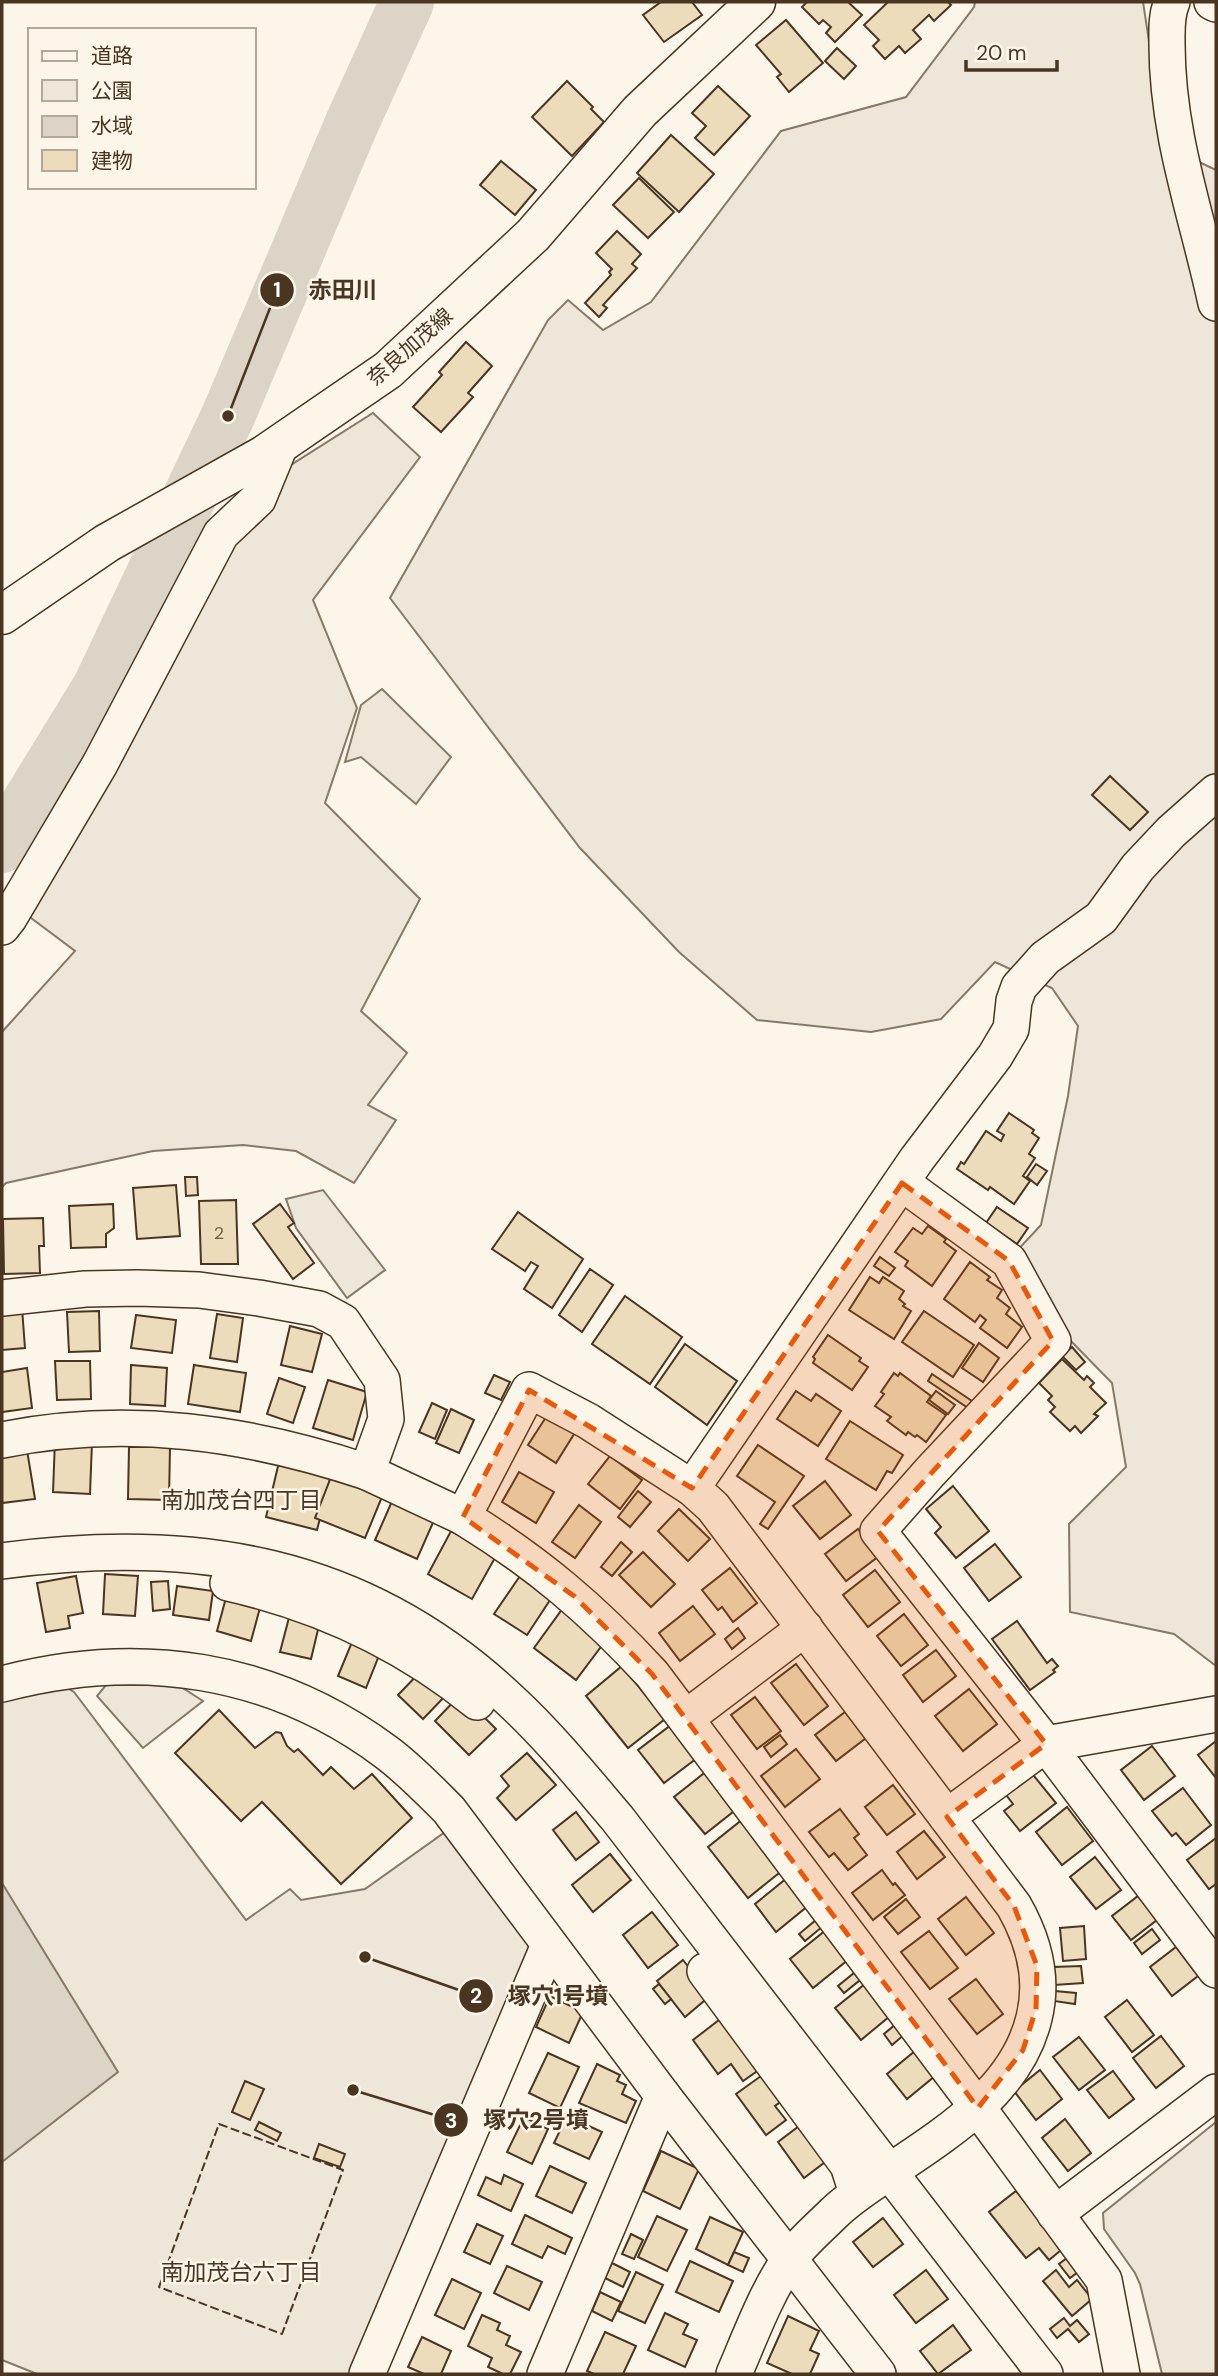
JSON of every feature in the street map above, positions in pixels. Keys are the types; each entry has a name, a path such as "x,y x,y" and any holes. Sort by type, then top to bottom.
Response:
{"main road":[{"name":"奈良加茂線","path":"2,615 107,543 272,449 388,370 533,235 640,111 756,2"}],"street":[{"path":"1172,2 1167,24 1167,78 1178,156 1216,303"},
{"path":"2,927 100,764 221,534 258,499 272,449"},
{"path":"692,1489 917,1159 995,1056 1012,1028 1014,1000 1019,987 1045,958 1101,918 1154,849 1216,792"},
{"path":"902,1183 1009,1261 1053,1341 878,1531 1046,1744 1216,1970"},
{"path":"2,1298 85,1289 138,1288 211,1292 319,1309 343,1322 382,1380 386,1419 367,1472"},
{"path":"463,1517 529,1390 588,1421 692,1489 713,1507 805,1628 1014,1906 1029,1935 1037,1966 1036,2009 1023,2050 1012,2069 978,2108 857,2193 790,2259 765,2302 734,2374"},
{"path":"2,1440 71,1430 125,1428 180,1430 280,1446 367,1472 463,1517 502,1541 574,1596 615,1633 686,1718 1104,2280 1122,2374"},
{"path":"2,1561 82,1552 145,1552 246,1562 296,1573 388,1612 432,1637 472,1667 511,1700 617,1818 1045,2374"},
{"path":"2,1585 48,1577 135,1572 221,1581 270,1592 364,1628 408,1652 450,1681 489,1712 600,1824 848,2165 857,2193"},
{"path":"686,1718 805,1628"},
{"path":"2,1684 67,1670 110,1666 195,1670 278,1692 317,1709 376,1745 420,1780 449,1810 663,2096 878,2374"},
{"path":"947,1817 1046,1744 1216,1714"},
{"path":"367,2374 549,1944"},
{"path":"1055,2214 1216,2092"},
{"path":"545,2374 663,2096"}],"highlighted area":[{"path":"902,1183 1009,1261 1053,1341 878,1531 1046,1744 947,1817 1014,1906 1037,1966 1036,2009 1023,2050 978,2108 652,1674 574,1596 463,1517 529,1390 692,1488"}],"green space":[{"path":"975,2 1143,2 1165,146 1216,170 1216,784 1019,973 995,962 941,1019 871,1032 757,1020 679,952 580,848 390,598 548,320 568,300 603,330 651,302 781,131 906,97 974,7"},
{"path":"373,413 420,457 313,600 357,708 325,803 420,899 361,1011 407,1053 368,1105 396,1120 354,1183 296,1151 243,1145 153,1151 6,1183 2,1187 2,1032 75,951 15,906 237,499"},
{"path":"382,689 451,757 416,804 361,757 345,762 361,705"},
{"path":"1216,802 1216,1666 1174,1634 1070,1612 1069,1524 1126,1467 1112,1383 1067,1337 1013,1255 1041,1225 1068,1096 1078,1026 1052,988 1034,980"},
{"path":"60,1684 74,1692 246,1920 290,1889 301,1900 365,1889 448,1830 531,1947 353,2374 37,2374 2,2360 2,1698"},
{"path":"1216,2122 1216,2374 1162,2374 1140,2284 1104,2229 1103,2213"}],"shaded area":[{"path":"323,1190 385,1270 347,1298 296,1228 286,1199"},
{"path":"106,1685 178,1685 203,1701 143,1748 97,1696"}],"water":[{"path":"2,1883 118,2072 2,2162"}],"building":[{"path":"661,2 692,2 702,15 664,42 643,15"},
{"path":"807,2 848,2 862,15 835,42 826,33 831,27 823,20 819,24 802,7"},
{"path":"885,2 948,2 951,5 934,21 929,15 913,30 921,39 905,53 899,46 885,59 873,46 879,40 864,25 887,3"},
{"path":"786,20 823,63 789,92 777,77 781,74 756,45"},
{"path":"837,48 856,66 844,79 825,61"},
{"path":"567,81 604,122 572,156 532,117"},
{"path":"718,86 750,116 714,155 695,138 706,126 692,113"},
{"path":"671,135 714,174 679,212 637,173"},
{"path":"501,161 536,190 515,215 480,185"},
{"path":"639,178 674,212 648,238 613,205"},
{"path":"617,231 641,254 632,264 637,268 603,305 607,308 599,317 585,303 611,275 609,272 612,269 596,253"},
{"path":"466,342 492,366 468,393 473,397 441,432 413,407 442,375 439,372"},
{"path":"1110,776 1148,812 1130,830 1092,795"},
{"path":"1009,1113 1034,1130 1032,1133 1039,1138 1029,1154 1035,1158 1023,1176 1030,1181 1014,1204 957,1169 961,1162 964,1164 986,1131 1001,1141 1004,1135 997,1131"},
{"path":"1036,1164 1047,1171 1037,1185 1027,1177"},
{"path":"185,1177 197,1177 198,1195 186,1196"},
{"path":"176,1185 180,1236 137,1239 133,1188"},
{"path":"236,1200 238,1264 201,1264 199,1201"},
{"path":"113,1204 114,1228 106,1234 106,1247 71,1248 69,1206"},
{"path":"280,1204 294,1223 288,1227 314,1263 293,1279 253,1224"},
{"path":"997,1207 1028,1228 1017,1244 986,1223"},
{"path":"518,1212 583,1259 552,1308 524,1289 538,1266 531,1262 525,1271 492,1249"},
{"path":"43,1218 44,1246 39,1246 40,1273 4,1274 3,1219"},
{"path":"928,1226 946,1239 944,1242 956,1251 932,1286 905,1266 908,1261 895,1252 913,1228 922,1234"},
{"path":"880,1257 895,1268 889,1276 874,1266"},
{"path":"970,1262 990,1277 987,1280 1002,1290 997,1298 1010,1308 1006,1314 1022,1327 1007,1348 980,1328 986,1320 980,1315 975,1322 944,1299"},
{"path":"590,1269 613,1285 582,1332 559,1315"},
{"path":"870,1277 879,1283 883,1277 904,1291 899,1299 905,1304 903,1306 911,1311 894,1339 849,1310"},
{"path":"625,1296 682,1337 650,1384 592,1344"},
{"path":"22,1308 25,1348 2,1350 2,1309"},
{"path":"99,1311 100,1351 69,1352 67,1312"},
{"path":"924,1311 974,1345 953,1377 902,1342"},
{"path":"217,1314 243,1318 237,1362 210,1358"},
{"path":"136,1315 176,1320 172,1353 131,1348"},
{"path":"290,1326 322,1334 312,1372 281,1365"},
{"path":"828,1335 861,1358 859,1361 868,1367 852,1390 813,1363 813,1357"},
{"path":"979,1343 999,1358 983,1382 962,1368"},
{"path":"685,1344 737,1381 707,1425 655,1387"},
{"path":"1072,1347 1085,1362 1076,1370 1062,1356"},
{"path":"1062,1359 1084,1380 1087,1376 1094,1383 1090,1387 1106,1403 1094,1414 1098,1416 1081,1433 1075,1426 1070,1431 1050,1412 1055,1407 1048,1400 1052,1396 1039,1383"},
{"path":"55,1361 90,1361 91,1399 57,1400"},
{"path":"131,1365 167,1368 165,1406 130,1404"},
{"path":"194,1365 246,1373 240,1412 188,1404"},
{"path":"27,1368 32,1408 2,1412 2,1372"},
{"path":"894,1373 898,1376 900,1373 931,1396 927,1402 946,1415 926,1442 917,1435 915,1437 908,1432 906,1435 887,1421 891,1417 875,1406"},
{"path":"932,1374 972,1401 968,1408 928,1381"},
{"path":"494,1375 510,1382 501,1400 485,1393"},
{"path":"279,1378 305,1387 293,1423 267,1414"},
{"path":"328,1380 367,1392 353,1440 313,1428"},
{"path":"796,1391 811,1401 816,1394 841,1411 818,1446 777,1419"},
{"path":"936,1391 955,1405 948,1414 929,1400"},
{"path":"432,1403 447,1410 435,1439 419,1432"},
{"path":"451,1409 474,1420 459,1453 436,1443"},
{"path":"548,1414 576,1431 556,1463 528,1445"},
{"path":"850,1421 903,1455 892,1473 887,1471 876,1490 826,1459"},
{"path":"55,1440 92,1442 90,1494 53,1492"},
{"path":"758,1445 804,1476 768,1529 760,1524 775,1502 737,1476"},
{"path":"129,1447 170,1447 169,1500 128,1499"},
{"path":"27,1450 35,1499 2,1503 2,1454"},
{"path":"610,1456 642,1480 620,1509 588,1484"},
{"path":"279,1462 331,1475 317,1530 266,1517"},
{"path":"333,1472 384,1492 365,1538 315,1518"},
{"path":"519,1472 554,1492 536,1523 502,1502"},
{"path":"825,1481 851,1515 820,1539 793,1506"},
{"path":"953,1486 989,1531 956,1558 935,1533 941,1527 926,1509"},
{"path":"638,1491 651,1502 630,1527 618,1517"},
{"path":"393,1499 435,1518 417,1559 375,1540"},
{"path":"579,1505 601,1522 575,1558 552,1542"},
{"path":"679,1509 710,1539 688,1561 658,1531"},
{"path":"858,1529 879,1556 846,1581 825,1554"},
{"path":"451,1531 496,1556 472,1599 428,1574"},
{"path":"621,1542 632,1552 612,1576 601,1567"},
{"path":"995,1544 1021,1577 989,1601 964,1568"},
{"path":"643,1552 675,1584 651,1607 619,1575"},
{"path":"730,1568 757,1603 733,1622 722,1607 718,1610 702,1590"},
{"path":"875,1570 900,1602 868,1627 843,1595"},
{"path":"522,1573 554,1594 527,1635 494,1614"},
{"path":"105,1574 138,1576 135,1616 103,1614"},
{"path":"76,1576 83,1613 68,1616 70,1628 46,1632 37,1583"},
{"path":"168,1581 170,1609 153,1611 151,1582"},
{"path":"177,1586 213,1591 209,1620 173,1615"},
{"path":"227,1594 261,1604 251,1641 217,1631"},
{"path":"693,1606 715,1634 680,1661 659,1633"},
{"path":"563,1608 606,1640 576,1680 534,1648"},
{"path":"291,1610 321,1617 311,1659 280,1652"},
{"path":"904,1614 928,1645 901,1666 877,1636"},
{"path":"1017,1621 1047,1663 1052,1659 1058,1666 1053,1670 1055,1672 1030,1690 992,1639"},
{"path":"738,1628 745,1638 732,1649 725,1639"},
{"path":"352,1642 380,1653 366,1688 338,1676"},
{"path":"936,1650 956,1676 923,1702 903,1675"},
{"path":"796,1664 828,1706 804,1725 771,1683"},
{"path":"622,1666 665,1719 628,1748 586,1696"},
{"path":"423,1669 448,1693 423,1719 398,1695"},
{"path":"969,1689 997,1724 963,1751 935,1716"},
{"path":"461,1694 496,1729 469,1755 435,1721"},
{"path":"755,1697 781,1731 757,1749 731,1715"},
{"path":"219,1710 255,1748 276,1732 281,1733 287,1746 294,1752 298,1749 323,1775 331,1767 354,1789 372,1774 412,1818 341,1884 262,1802 241,1821 175,1753"},
{"path":"845,1712 866,1738 836,1761 815,1735"},
{"path":"675,1722 701,1755 664,1783 638,1750"},
{"path":"780,1735 787,1744 771,1757 764,1747"},
{"path":"1216,1741 1216,1778 1198,1755"},
{"path":"1152,1746 1175,1776 1144,1800 1121,1770"},
{"path":"796,1749 820,1779 785,1807 761,1776"},
{"path":"527,1753 556,1785 516,1820 497,1798 509,1786 501,1776"},
{"path":"708,1770 738,1808 705,1834 674,1797"},
{"path":"1030,1771 1056,1803 1020,1831 1004,1811 1013,1804 1003,1791"},
{"path":"893,1785 915,1814 887,1835 865,1807"},
{"path":"1183,1788 1211,1825 1186,1845 1176,1833 1172,1836 1152,1811"},
{"path":"1067,1807 1093,1841 1062,1865 1036,1832"},
{"path":"840,1809 859,1834 854,1838 867,1855 848,1870 834,1853 829,1857 809,1832"},
{"path":"576,1812 599,1842 576,1860 553,1830"},
{"path":"743,1819 784,1869 748,1898 708,1847"},
{"path":"924,1831 945,1857 917,1879 897,1852"},
{"path":"1216,1838 1216,1884 1209,1889 1187,1860"},
{"path":"610,1854 631,1880 593,1912 572,1885"},
{"path":"1095,1857 1121,1890 1096,1909 1070,1877"},
{"path":"882,1870 905,1895 873,1920 852,1893"},
{"path":"787,1878 809,1905 776,1932 755,1904"},
{"path":"1138,1896 1157,1920 1131,1940 1112,1916"},
{"path":"966,1897 994,1933 966,1955 938,1919"},
{"path":"906,1899 920,1917 898,1934 884,1917"},
{"path":"652,1912 678,1945 648,1968 623,1935"},
{"path":"816,1920 822,1927 805,1941 799,1934"},
{"path":"1084,1926 1086,1959 1063,1961 1060,1928"},
{"path":"1152,1929 1160,1940 1142,1954 1134,1943"},
{"path":"826,1930 849,1959 813,1988 790,1959"},
{"path":"929,1931 958,1968 930,1989 901,1952"},
{"path":"1176,1947 1198,1976 1172,1996 1150,1967"},
{"path":"683,1960 711,1995 685,2017 657,1981"},
{"path":"1081,1966 1083,1983 1054,1985 1053,1967"},
{"path":"854,1973 860,1980 844,1993 838,1986"},
{"path":"976,1979 1003,2014 977,2034 949,1999"},
{"path":"659,1984 671,1999 665,2004 653,1989"},
{"path":"865,1984 890,2016 861,2040 835,2008"},
{"path":"1055,1991 1076,1993 1075,2004 1054,2001"},
{"path":"550,1996 583,2012 569,2043 536,2027"},
{"path":"1127,2000 1154,2035 1132,2052 1105,2017"},
{"path":"728,2013 763,2067 743,2081 731,2064 718,2074 693,2040"},
{"path":"896,2024 905,2034 892,2045 884,2034"},
{"path":"1161,2036 1184,2066 1156,2088 1133,2058"},
{"path":"1079,2037 1105,2070 1079,2090 1053,2057"},
{"path":"915,2051 935,2076 907,2099 887,2074"},
{"path":"548,2053 579,2067 560,2108 529,2093"},
{"path":"597,2064 620,2075 617,2081 626,2085 622,2094 636,2101 626,2123 579,2103"},
{"path":"1040,2070 1062,2099 1036,2120 1014,2091"},
{"path":"768,2071 787,2097 775,2106 786,2120 766,2135 736,2094"},
{"path":"1113,2071 1134,2099 1109,2118 1087,2090"},
{"path":"245,2081 264,2089 250,2120 232,2112"},
{"path":"567,2116 602,2132 589,2159 554,2143"},
{"path":"524,2117 548,2129 532,2164 507,2152"},
{"path":"1065,2119 1091,2153 1068,2171 1042,2138"},
{"path":"807,2120 833,2156 804,2178 778,2142"},
{"path":"259,2122 281,2133 277,2141 255,2130"},
{"path":"319,2144 345,2154 340,2167 314,2158"},
{"path":"661,2151 699,2169 680,2209 643,2191"},
{"path":"550,2166 586,2183 572,2213 536,2196"},
{"path":"504,2175 523,2184 511,2211 478,2195 486,2177 501,2184"},
{"path":"1016,2191 1041,2222 1066,2246 1049,2260 1039,2248 1026,2258 989,2212"},
{"path":"525,2215 572,2238 565,2254 548,2246 542,2258 512,2244"},
{"path":"657,2216 687,2230 667,2271 638,2257"},
{"path":"710,2217 743,2232 728,2265 696,2249"},
{"path":"883,2218 903,2244 873,2267 853,2242"},
{"path":"477,2224 503,2236 490,2264 464,2252"},
{"path":"631,2234 643,2240 634,2259 622,2254"},
{"path":"734,2252 749,2258 743,2272 728,2265"},
{"path":"1071,2255 1082,2269 1070,2278 1059,2264"},
{"path":"690,2261 733,2281 719,2312 676,2292"},
{"path":"612,2263 630,2272 623,2287 605,2278"},
{"path":"507,2266 542,2282 529,2310 494,2293"},
{"path":"926,2270 948,2299 916,2323 894,2295"},
{"path":"1056,2270 1069,2287 1077,2280 1092,2299 1072,2316 1043,2281"},
{"path":"636,2272 663,2285 645,2323 618,2311"},
{"path":"452,2279 481,2293 464,2329 435,2315"},
{"path":"600,2292 621,2302 612,2321 592,2311"},
{"path":"665,2313 688,2324 683,2334 697,2340 685,2367 648,2350"},
{"path":"482,2315 500,2323 497,2330 510,2336 506,2345 521,2352 510,2374 503,2374 488,2367 492,2358 468,2346"},
{"path":"788,2316 819,2331 810,2350 819,2354 810,2374 792,2374 767,2363"},
{"path":"1064,2318 1070,2326 1077,2320 1089,2334 1079,2342 1068,2329 1057,2338 1050,2329"},
{"path":"953,2325 971,2350 938,2374 920,2351"},
{"path":"605,2332 636,2346 623,2374 594,2374 587,2371"},
{"path":"422,2337 451,2351 441,2374 424,2374 408,2367"}],"waterway":[{"path":"2,846 99,688 228,416 352,123 407,2"}],"fence":[{"path":"219,2124 343,2170 282,2334 159,2287 219,2124"}],"place":[{"name":"赤田川","path":"228,416"},
{"name":"塚穴1号墳","path":"365,1957"},
{"name":"塚穴2号墳","path":"353,2090"}],"district":[{"name":"南加茂台四丁目","path":"241,1500"},
{"name":"南加茂台六丁目","path":"241,2272"}]}
